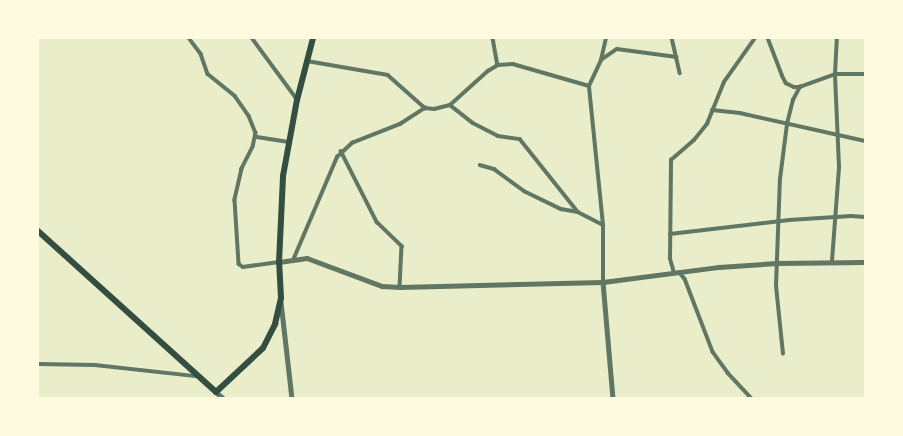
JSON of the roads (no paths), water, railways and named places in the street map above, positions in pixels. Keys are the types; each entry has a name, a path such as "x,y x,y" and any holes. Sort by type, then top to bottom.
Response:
{"highway":[{"path":"38,231 195,376 216,392 263,348 275,324 281,298 279,262 281,194 297,100 313,38"}],"street":[{"path":"189,38 201,54 208,74 242,105 255,128 257,136 242,169 235,200 238,260 243,267 279,262 294,258 307,258 382,286 400,287 604,282 676,272 777,263 865,262"},
{"path":"252,38 297,100"},
{"path":"493,38 498,65"},
{"path":"606,38 601,60 589,86 603,225 604,282 613,398"},
{"path":"672,38 680,73"},
{"path":"751,398 728,373 713,352 685,279 676,272 670,259 670,234 671,160 699,134 712,110 724,82 755,38"},
{"path":"768,38 786,82 794,87 800,87 835,74 865,74"},
{"path":"832,262 839,167 835,74 837,38"},
{"path":"601,60 617,49 676,57"},
{"path":"307,61 388,75 425,108 434,109 450,105 488,70 498,65 513,64 589,86"},
{"path":"783,354 776,286 780,179 787,124 793,100 800,87"},
{"path":"450,105 473,123 498,136 520,139 578,212"},
{"path":"294,258 329,172 341,152 360,139 400,124 425,108"},
{"path":"712,110 740,113 865,141"},
{"path":"257,136 289,142"},
{"path":"341,152 377,222 402,246 400,287"},
{"path":"480,165 494,169 524,191 561,209 578,212 603,225"},
{"path":"670,234 835,216 865,217"},
{"path":"281,298 292,398"},
{"path":"38,364 95,365 195,376"},
{"path":"216,392 223,398"}]}
